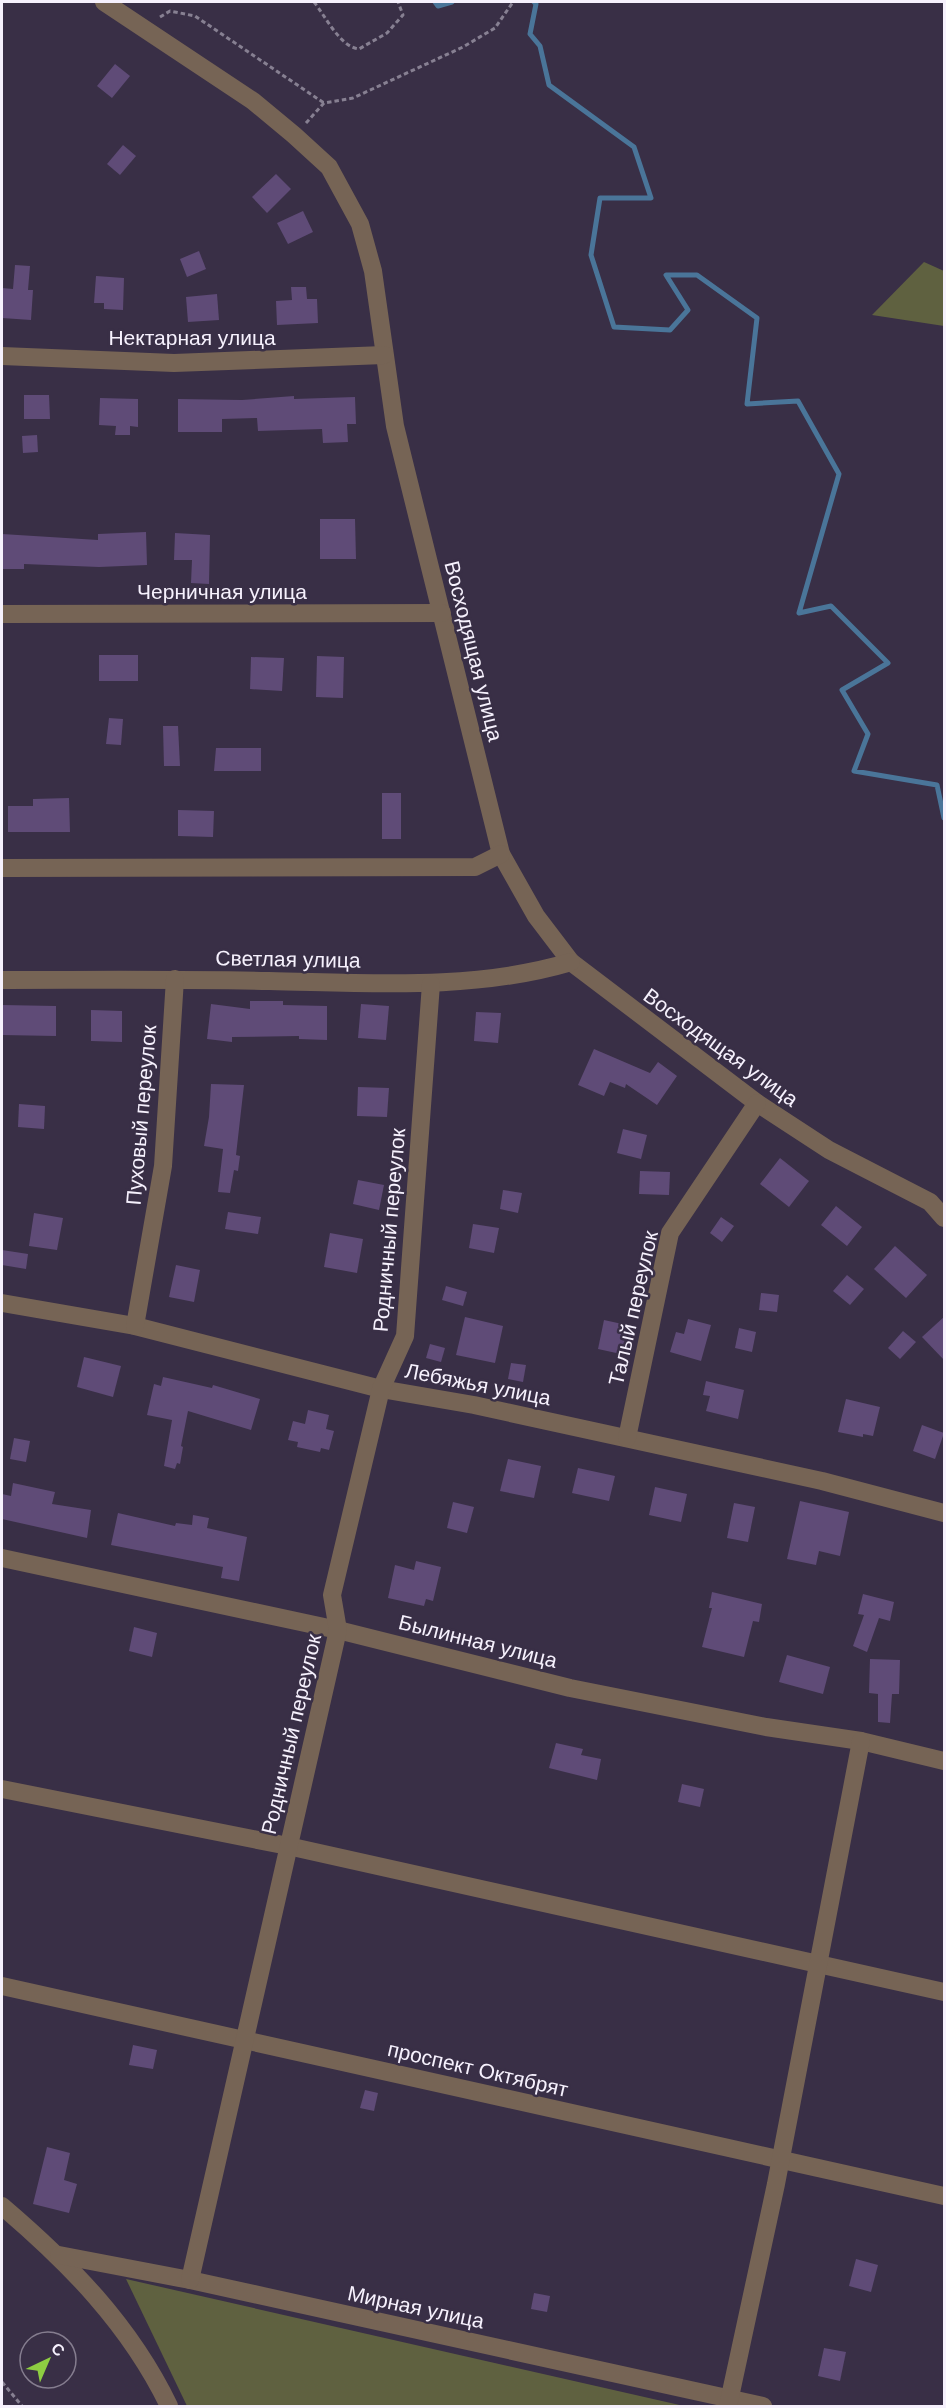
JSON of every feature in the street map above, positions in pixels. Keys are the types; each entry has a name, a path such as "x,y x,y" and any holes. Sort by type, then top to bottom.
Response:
{"street":[{"name":"Восходящая улица","path":"104,2 253,101 294,135 329,167 360,224 374,271 395,426 501,854 536,916 571,962 757,1103 829,1150 930,1202 945,1218"},
{"name":"Нектарная улица","path":"2,356 174,363 384,355"},
{"name":"Черничная улица","path":"2,614 442,613"},
{"path":"2,868 475,867 501,854"},
{"name":"Светлая улица","path":"2,980 175,979 431,984 531,974 571,962"},
{"name":"Пуховый переулок","path":"135,1326 163,1166 175,979"},
{"name":"Родничный переулок","path":"190,2280 338,1630 332,1595 381,1389 405,1336 431,984"},
{"name":"Талый переулок","path":"627,1438 670,1233 757,1103"},
{"name":"Лебяжья улица","path":"2,1303 135,1326 381,1389 474,1405 627,1438 822,1481 945,1513"},
{"name":"Былинная улица","path":"2,1558 338,1630 570,1688 766,1727 861,1741 945,1761"},
{"path":"729,2403 780,2161 861,1741"},
{"path":"2,1789 288,1846 945,1992"},
{"name":"проспект Октябрят","path":"2,1986 244,2038 780,2161 945,2196"},
{"path":"2,2206 59,2255 112,2315 169,2406"},
{"name":"Мирная улица","path":"59,2255 190,2280 729,2403 763,2406"}],"path":[{"path":"314,2 341,39 351,48 359,50 398,23 403,15 398,2"},
{"path":"294,135 324,104 354,98 463,47 495,28 513,2"},
{"path":"141,27 170,10 195,16 324,104"},
{"path":"2,2382 22,2406"}],"green space":[{"path":"924,262 944,271 944,326 872,315"},
{"path":"126,2279 684,2406 187,2406"}],"building":[{"path":"115,64 130,76 112,98 97,86"},
{"path":"123,145 136,156 120,175 107,164"},
{"path":"276,174 291,189 267,213 252,197"},
{"path":"303,211 313,232 288,244 277,223"},
{"path":"199,251 206,269 187,277 180,259"},
{"path":"15,265 30,266 28,290 33,290 31,320 2,318 2,288 13,289"},
{"path":"96,276 124,278 123,310 104,309 104,303 94,303"},
{"path":"291,287 306,287 307,299 317,299 318,323 277,325 276,301 292,300"},
{"path":"217,294 219,320 188,322 186,297"},
{"path":"24,395 49,395 50,419 24,419"},
{"path":"294,396 294,399 355,397 356,424 347,424 348,442 323,443 322,429 258,431 257,418 222,419 222,432 178,432 178,399 242,400"},
{"path":"100,398 138,399 138,427 130,426 130,435 115,435 116,426 99,425"},
{"path":"37,435 38,452 23,453 22,436"},
{"path":"320,519 355,519 356,559 320,559"},
{"path":"146,532 147,565 99,567 24,564 24,569 2,569 2,534 98,540 98,534"},
{"path":"175,533 210,535 209,584 191,583 192,560 174,560"},
{"path":"99,655 138,655 138,681 99,681"},
{"path":"317,656 344,657 343,698 316,697"},
{"path":"251,657 284,658 282,691 250,689"},
{"path":"109,718 123,719 121,745 106,744"},
{"path":"163,726 178,726 180,766 164,766"},
{"path":"216,748 261,748 261,771 214,771"},
{"path":"382,793 401,793 401,839 382,839"},
{"path":"69,798 70,832 8,832 8,806 33,806 33,799"},
{"path":"178,810 214,811 213,837 178,836"},
{"path":"250,1001 283,1001 283,1005 327,1006 327,1040 299,1039 299,1036 232,1037 232,1042 207,1039 211,1004 250,1009"},
{"path":"361,1004 389,1006 386,1040 358,1038"},
{"path":"2,1005 56,1006 56,1036 2,1035"},
{"path":"91,1010 122,1011 122,1042 91,1041"},
{"path":"476,1012 501,1013 498,1043 474,1041"},
{"path":"594,1049 650,1073 658,1062 677,1076 657,1105 626,1084 625,1088 610,1082 604,1096 578,1085"},
{"path":"211,1084 244,1085 236,1155 240,1156 238,1171 234,1170 230,1193 218,1192 223,1149 204,1146"},
{"path":"358,1087 389,1088 387,1117 357,1116"},
{"path":"19,1104 45,1106 44,1129 18,1127"},
{"path":"623,1129 647,1135 641,1159 617,1153"},
{"path":"780,1158 809,1181 789,1207 760,1184"},
{"path":"640,1171 670,1172 669,1195 639,1194"},
{"path":"358,1180 384,1185 379,1210 353,1204"},
{"path":"503,1190 522,1193 518,1213 500,1209"},
{"path":"836,1206 862,1227 847,1246 821,1225"},
{"path":"228,1212 261,1217 258,1234 225,1229"},
{"path":"34,1213 63,1218 57,1250 29,1246"},
{"path":"721,1217 734,1226 722,1242 710,1233"},
{"path":"473,1224 499,1228 494,1253 469,1248"},
{"path":"330,1233 363,1239 357,1273 324,1267"},
{"path":"895,1246 927,1275 906,1298 874,1269"},
{"path":"2,1250 28,1254 26,1269 2,1265"},
{"path":"176,1265 200,1270 194,1302 169,1297"},
{"path":"847,1275 864,1289 850,1305 833,1291"},
{"path":"446,1286 467,1292 463,1306 442,1300"},
{"path":"761,1293 779,1295 777,1312 759,1310"},
{"path":"945,1316 945,1361 922,1337"},
{"path":"465,1317 503,1326 495,1363 456,1355"},
{"path":"688,1319 711,1325 701,1361 670,1352 676,1332 684,1334"},
{"path":"604,1320 636,1327 630,1356 598,1349"},
{"path":"739,1328 756,1332 752,1352 735,1348"},
{"path":"903,1331 916,1342 900,1359 888,1348"},
{"path":"430,1344 445,1348 441,1362 426,1358"},
{"path":"84,1357 121,1366 113,1397 77,1387"},
{"path":"511,1363 526,1365 523,1382 508,1379"},
{"path":"163,1377 212,1388 213,1385 260,1399 251,1430 188,1411 180,1464 177,1463 175,1469 164,1466 172,1420 147,1415 154,1384 161,1386"},
{"path":"706,1381 744,1390 738,1419 706,1411 710,1396 703,1395"},
{"path":"846,1399 880,1407 873,1436 863,1434 863,1437 838,1432"},
{"path":"308,1410 329,1415 326,1429 334,1431 329,1450 321,1448 320,1452 297,1447 298,1442 288,1440 293,1421 305,1424"},
{"path":"922,1425 944,1433 935,1459 913,1451"},
{"path":"14,1438 30,1441 26,1462 10,1459"},
{"path":"508,1459 541,1466 534,1498 500,1491"},
{"path":"578,1468 615,1476 609,1501 572,1493"},
{"path":"13,1483 55,1492 52,1504 91,1510 87,1538 2,1519 2,1494 11,1496"},
{"path":"655,1487 687,1494 681,1522 649,1515"},
{"path":"800,1501 849,1512 840,1556 819,1551 816,1565 787,1559"},
{"path":"453,1502 474,1507 467,1533 447,1528"},
{"path":"734,1503 755,1507 748,1542 727,1538"},
{"path":"118,1513 175,1526 176,1523 192,1525 193,1515 209,1518 207,1528 247,1537 239,1581 221,1578 223,1567 111,1545"},
{"path":"416,1561 441,1567 433,1601 426,1599 424,1606 388,1598 395,1565 414,1570"},
{"path":"712,1592 762,1604 759,1622 753,1621 744,1657 702,1647 712,1608 709,1608"},
{"path":"863,1594 894,1602 890,1621 879,1618 867,1652 853,1646 864,1615 858,1614"},
{"path":"134,1627 157,1633 152,1657 129,1651"},
{"path":"787,1655 830,1667 823,1694 779,1682"},
{"path":"870,1659 900,1660 899,1694 892,1694 890,1723 878,1722 878,1694 869,1693"},
{"path":"556,1743 583,1749 581,1755 601,1759 597,1780 549,1768"},
{"path":"682,1784 704,1789 700,1807 678,1802"},
{"path":"133,2045 157,2050 153,2069 129,2065"},
{"path":"365,2090 378,2093 374,2111 360,2108"},
{"path":"47,2147 70,2153 64,2180 77,2184 69,2213 33,2204"},
{"path":"856,2259 878,2265 871,2292 849,2286"},
{"path":"534,2293 550,2296 547,2312 531,2309"},
{"path":"824,2348 846,2352 840,2381 818,2376"}],"waterway":[{"path":"435,2 438,6 452,2"},
{"path":"534,2 536,4 530,34 540,46 549,85 634,147 651,198 600,198 591,255 614,327 670,330 688,310 666,275 697,275 757,318 747,404 798,401 839,474 799,613 831,606 888,663 842,690 868,734 854,771 937,785 944,818"}]}
